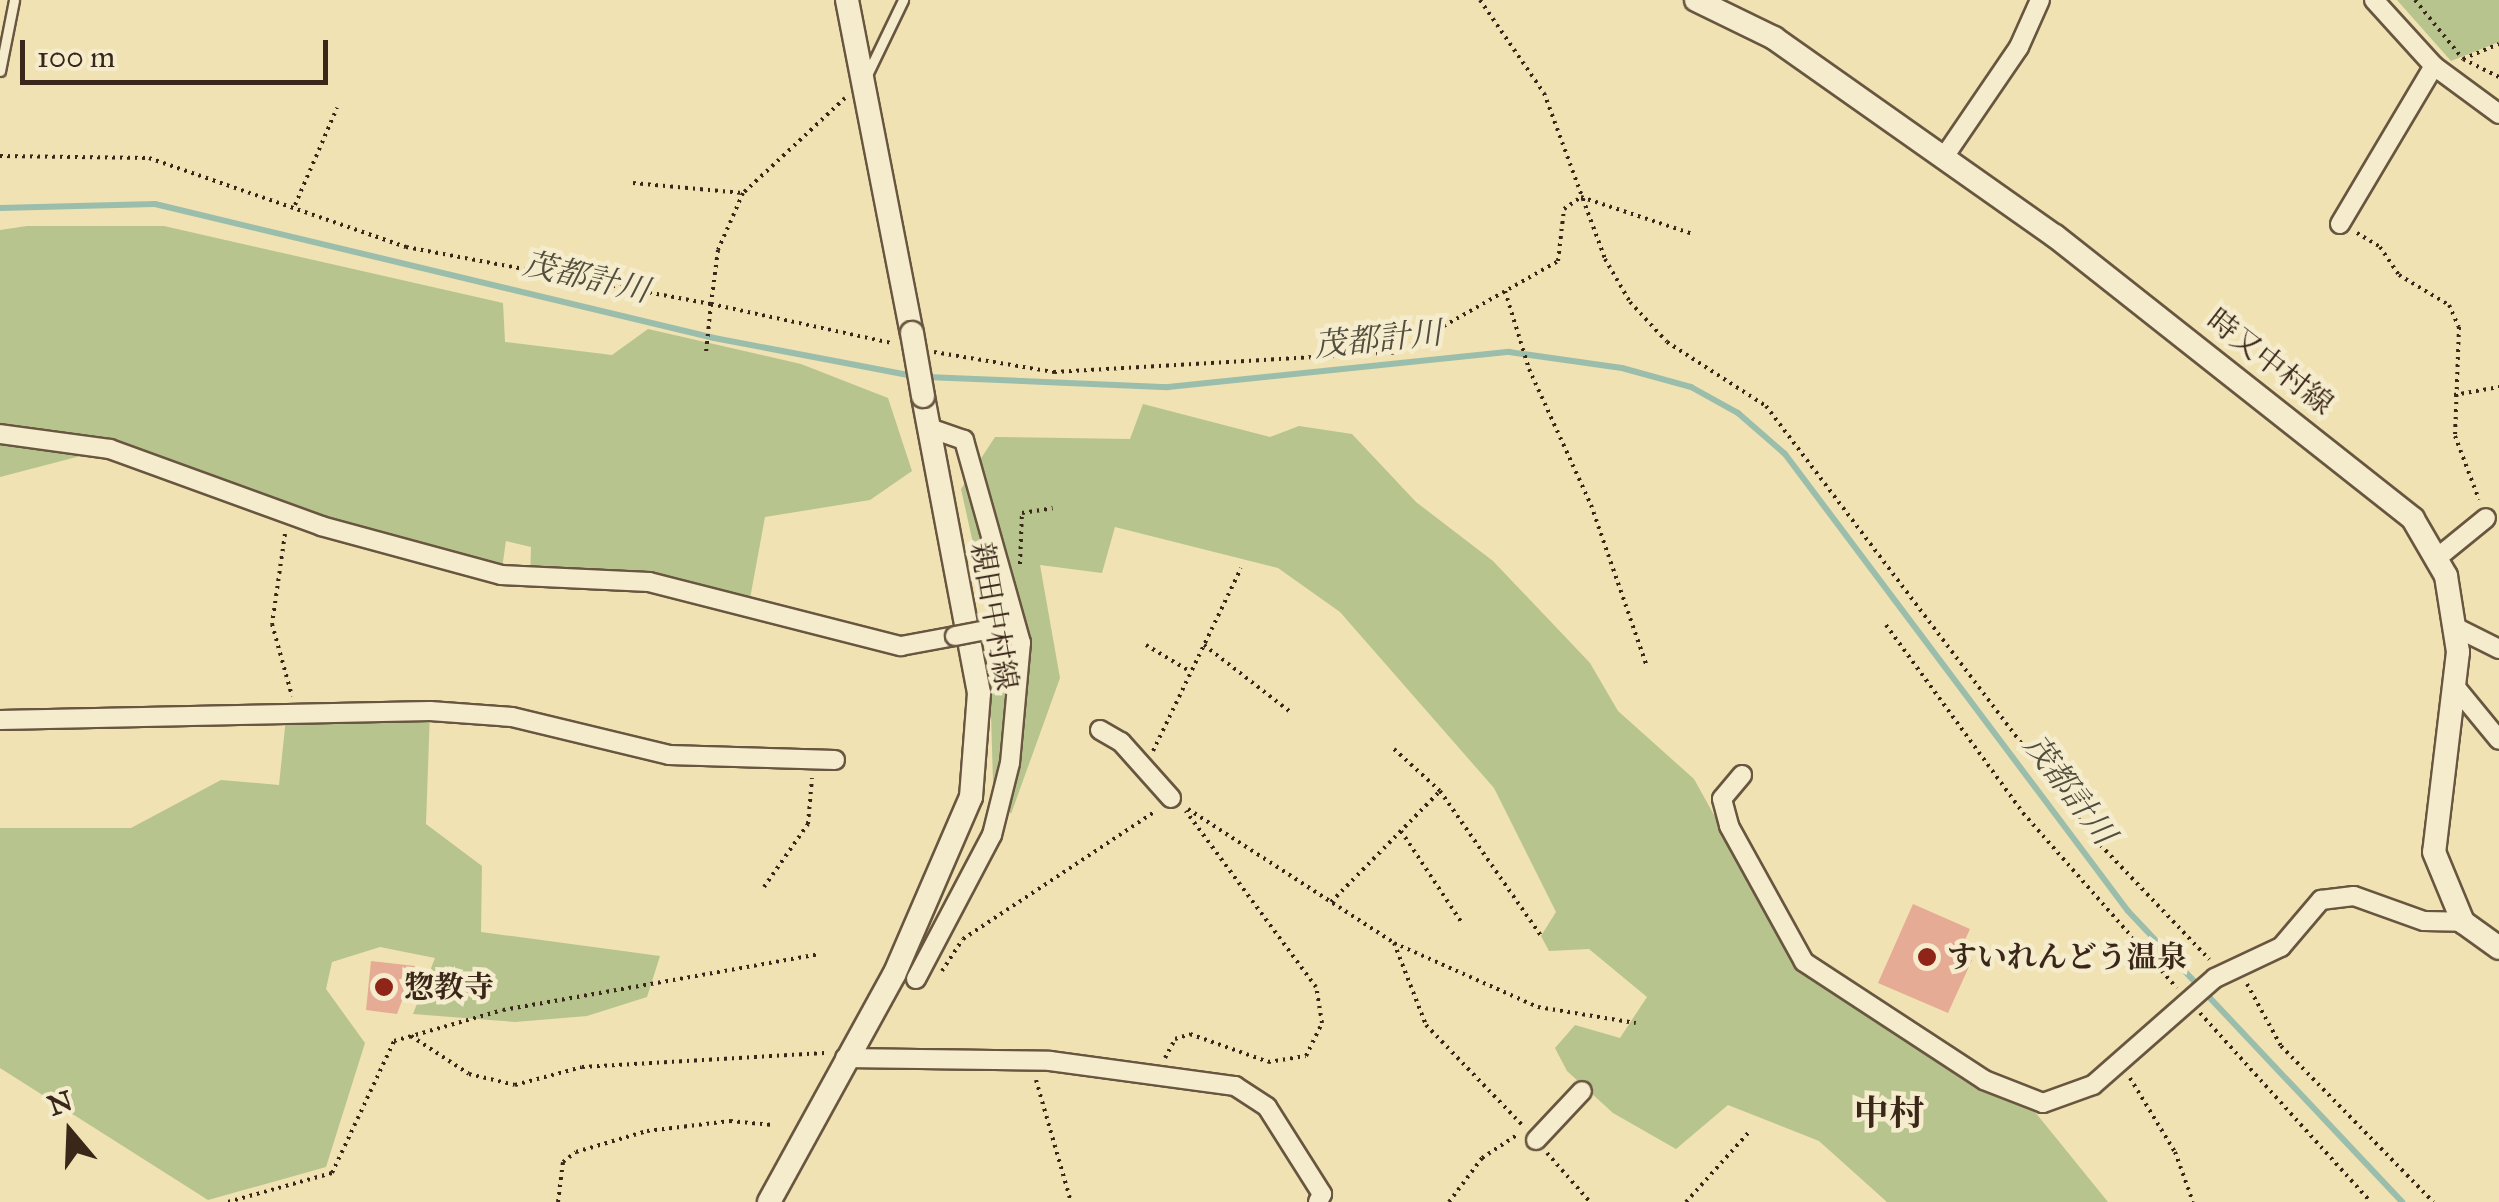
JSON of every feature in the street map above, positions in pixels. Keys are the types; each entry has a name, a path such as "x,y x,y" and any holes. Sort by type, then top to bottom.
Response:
{"main road":[{"name":"親田中村線","path":"770,1202 961,834 980,745 979,693 930,428 909,342 847,0"},
{"name":"時又中村線","path":"1696,0 1774,38 1944,157 2354,467 2413,520 2438,558 2456,628 2453,684 2432,822 2434,852 2463,922"},
{"path":"2463,922 2499,948"}],"street":[{"path":"1944,157 2019,47 2040,0"},
{"path":"2374,0 2440,72 2499,114"},
{"path":"2340,224 2440,72"},
{"path":"916,979 992,835 1010,763 1018,624 964,440 930,428"},
{"path":"0,434 110,449 288,514 501,575 649,582 902,646 1018,624"},
{"path":"2438,558 2486,518"},
{"path":"2456,628 2499,650"},
{"path":"2453,684 2499,740"},
{"path":"0,720 298,717 430,711 512,718 669,755 835,760"},
{"path":"1100,730 1171,798"},
{"path":"1742,774 1722,799 1729,826 1804,962 1984,1080 2043,1102 2093,1085 2189,1000 2225,972 2281,947 2312,909 2335,896 2424,921 2463,922"},
{"path":"846,1058 1050,1061 1235,1086 1267,1107 1322,1194 1318,1202"},
{"path":"1531,1135 1582,1091"}],"lane":[{"path":"0,71 14,0"},
{"path":"863,81 885,51 903,0"}],"path":[{"path":"1480,0 1544,94 1581,197 1630,302 1667,342 1766,406 2090,834 2225,972 2281,1046 2434,1202"},
{"path":"2416,0 2464,59 2499,77"},
{"path":"2440,72 2499,44"},
{"path":"706,352 718,250 743,194 863,81"},
{"path":"294,205 337,108"},
{"path":"0,156 149,158 406,246 1054,372 1398,352 1558,260 1564,209 1581,197"},
{"path":"633,184 743,194"},
{"path":"1581,197 1693,234"},
{"path":"2340,224 2449,305 2459,328 2455,436 2486,518"},
{"path":"1506,291 1528,369 1591,506 1646,664"},
{"path":"2454,395 2499,388"},
{"path":"1020,568 1022,514 1053,508"},
{"path":"288,514 272,624 298,717"},
{"path":"1144,768 1241,568"},
{"path":"1886,625 2035,828 2371,1202"},
{"path":"1146,645 1191,672"},
{"path":"1204,645 1289,711"},
{"path":"1394,749 1440,791 1541,936"},
{"path":"764,886 808,824 815,785 804,760"},
{"path":"1330,902 1440,791"},
{"path":"916,979 944,970 962,938 1107,849 1171,798"},
{"path":"1156,1075 1174,1040 1190,1034 1268,1062 1306,1056 1322,1023 1316,986 1183,806 1394,943 1538,1006 1636,1023"},
{"path":"1400,831 1462,923"},
{"path":"1394,943 1426,1025 1590,1202"},
{"path":"228,1202 332,1173 355,1111 394,1041 503,1010 820,954"},
{"path":"411,1036 469,1074 515,1085 582,1067 813,1050 846,1058"},
{"path":"2119,1062 2176,1152 2194,1202"},
{"path":"1021,1080 1037,1080 1048,1100 1050,1148 1070,1202"},
{"path":"558,1202 563,1162 576,1152 647,1131 730,1120 773,1125"},
{"path":"1686,1202 1750,1131"},
{"path":"1449,1202 1482,1158 1531,1135"}],"green space":[{"path":"2397,0 2499,0 2499,42 2451,61"},
{"path":"27,226 164,226 503,303 505,342 612,355 648,329 801,364 888,398 912,471 870,500 765,517 749,604 649,582 530,577 531,547 506,541 501,575 337,531 111,448 0,477 0,230"},
{"path":"1143,404 1270,437 1299,426 1352,434 1416,502 1493,561 1590,663 1618,711 1694,779 1798,966 1966,1082 2035,1112 2108,1202 1887,1202 1819,1141 1728,1105 1676,1149 1613,1113 1567,1071 1555,1048 1575,1025 1620,1038 1647,997 1589,949 1549,951 1541,936 1556,912 1494,788 1340,612 1278,568 1115,527 1102,573 1040,565 1060,678 1011,814 993,782 988,611 961,489 995,437 1130,439"},
{"path":"430,711 426,824 482,866 481,932 660,956 647,997 587,1016 515,1022 413,1014 435,958 380,947 332,962 326,989 365,1043 326,1167 208,1200 0,1068 0,828 131,828 221,780 279,785 286,718"}],"building":[{"name":"すいれんどう温泉","path":"1913,904 1970,929 1958,955 1972,960 1948,1013 1878,983"},
{"name":"惣教寺","path":"371,961 415,966 397,1014 366,1010"}],"waterway":[{"name":"茂都計川","path":"0,208 155,204 714,338 913,376"},
{"name":"茂都計川","path":"926,377 1168,387 1509,352 1622,368 1691,387 1738,413 1785,454 2128,911 2402,1202"}],"place":[{"name":"すいれんどう温泉","path":"1927,957"},
{"name":"惣教寺","path":"384,987"}],"district":[{"name":"中村","path":"1889,1114"}]}
